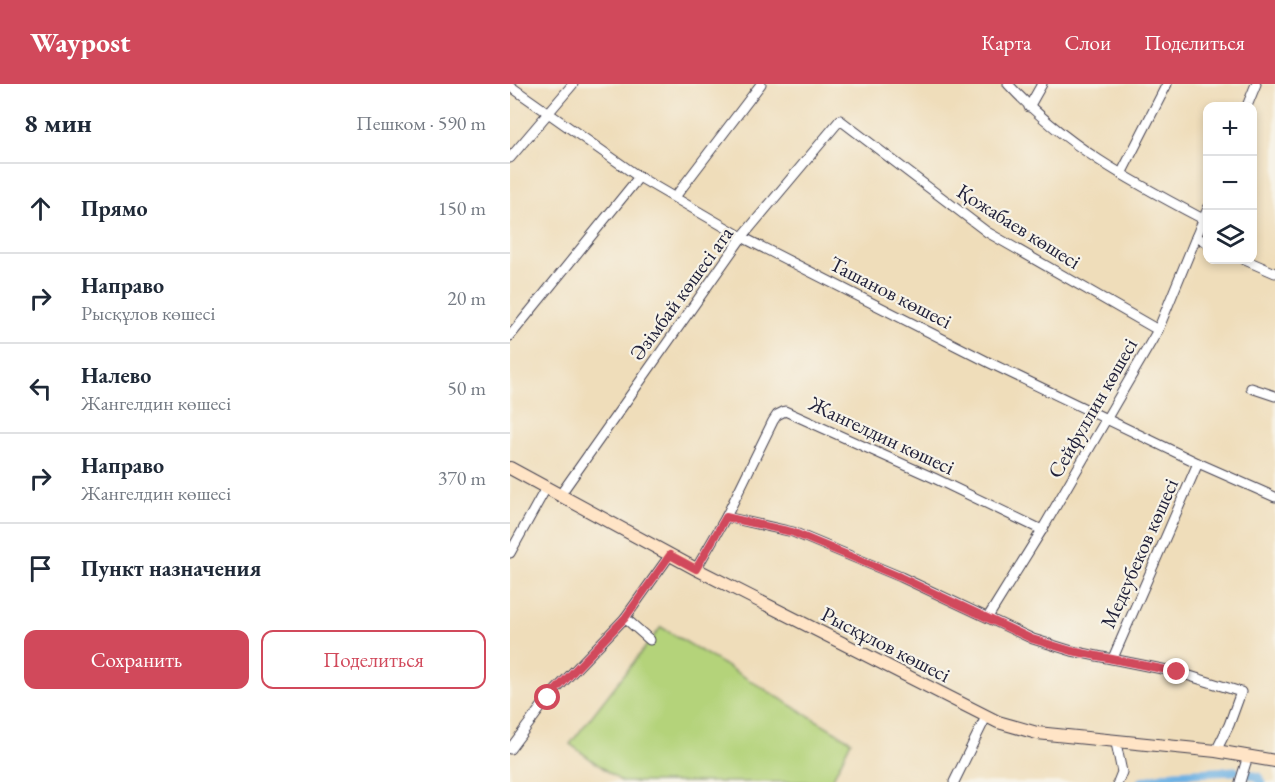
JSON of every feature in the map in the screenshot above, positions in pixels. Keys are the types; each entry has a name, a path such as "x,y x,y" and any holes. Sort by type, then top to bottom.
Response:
{"main road":[{"name":"Рысқұлов көшесі","path":"510,468 696,569 986,717 1011,727 1037,733 1116,743 1216,751 1275,760"}],"street":[{"path":"510,158 573,84"},
{"path":"675,197 761,84"},
{"path":"1008,84 1029,107 1090,156 1203,219"},
{"path":"1029,107 1042,84"},
{"path":"1120,174 1167,84"},
{"path":"1249,102 1256,84"},
{"name":"Ташанов көшесі","path":"510,86 639,177 742,237 990,363 1198,463 1275,497"},
{"name":"Әзімбай көшесі ата","path":"560,495 742,237 840,120"},
{"name":"Қожабаев көшесі","path":"840,120 987,232 1158,330"},
{"path":"510,336 639,177"},
{"name":"Сейфуллин көшесі","path":"988,617 1042,530 1158,330 1203,219"},
{"path":"1196,237 1203,240"},
{"path":"1254,264 1275,273"},
{"path":"1251,388 1275,396"},
{"name":"Жангелдин көшесі","path":"696,569 726,517 773,421 777,415 786,411 1042,530"},
{"name":"Медеубеков көшесі","path":"1113,658 1198,463"},
{"path":"510,553 546,488"},
{"path":"726,517 792,532 900,577 1032,639 1072,651 1177,672 1241,692 1216,751"},
{"path":"510,749 548,698 625,618 670,555"},
{"path":"625,618 650,640"},
{"path":"954,782 986,717"},
{"path":"1116,743 1122,772 1118,782"},
{"path":"1240,782 1248,756"}],"green space":[{"path":"661,627 851,741 831,782 622,782 570,744"}],"waterway":[{"path":"1141,782 1174,774 1235,771"},
{"path":"1249,774 1258,777 1262,782"}],"route":[{"path":"548,698 625,618 670,555 696,569 726,517 792,532 900,577 1032,639 1072,651 1177,672"}]}
